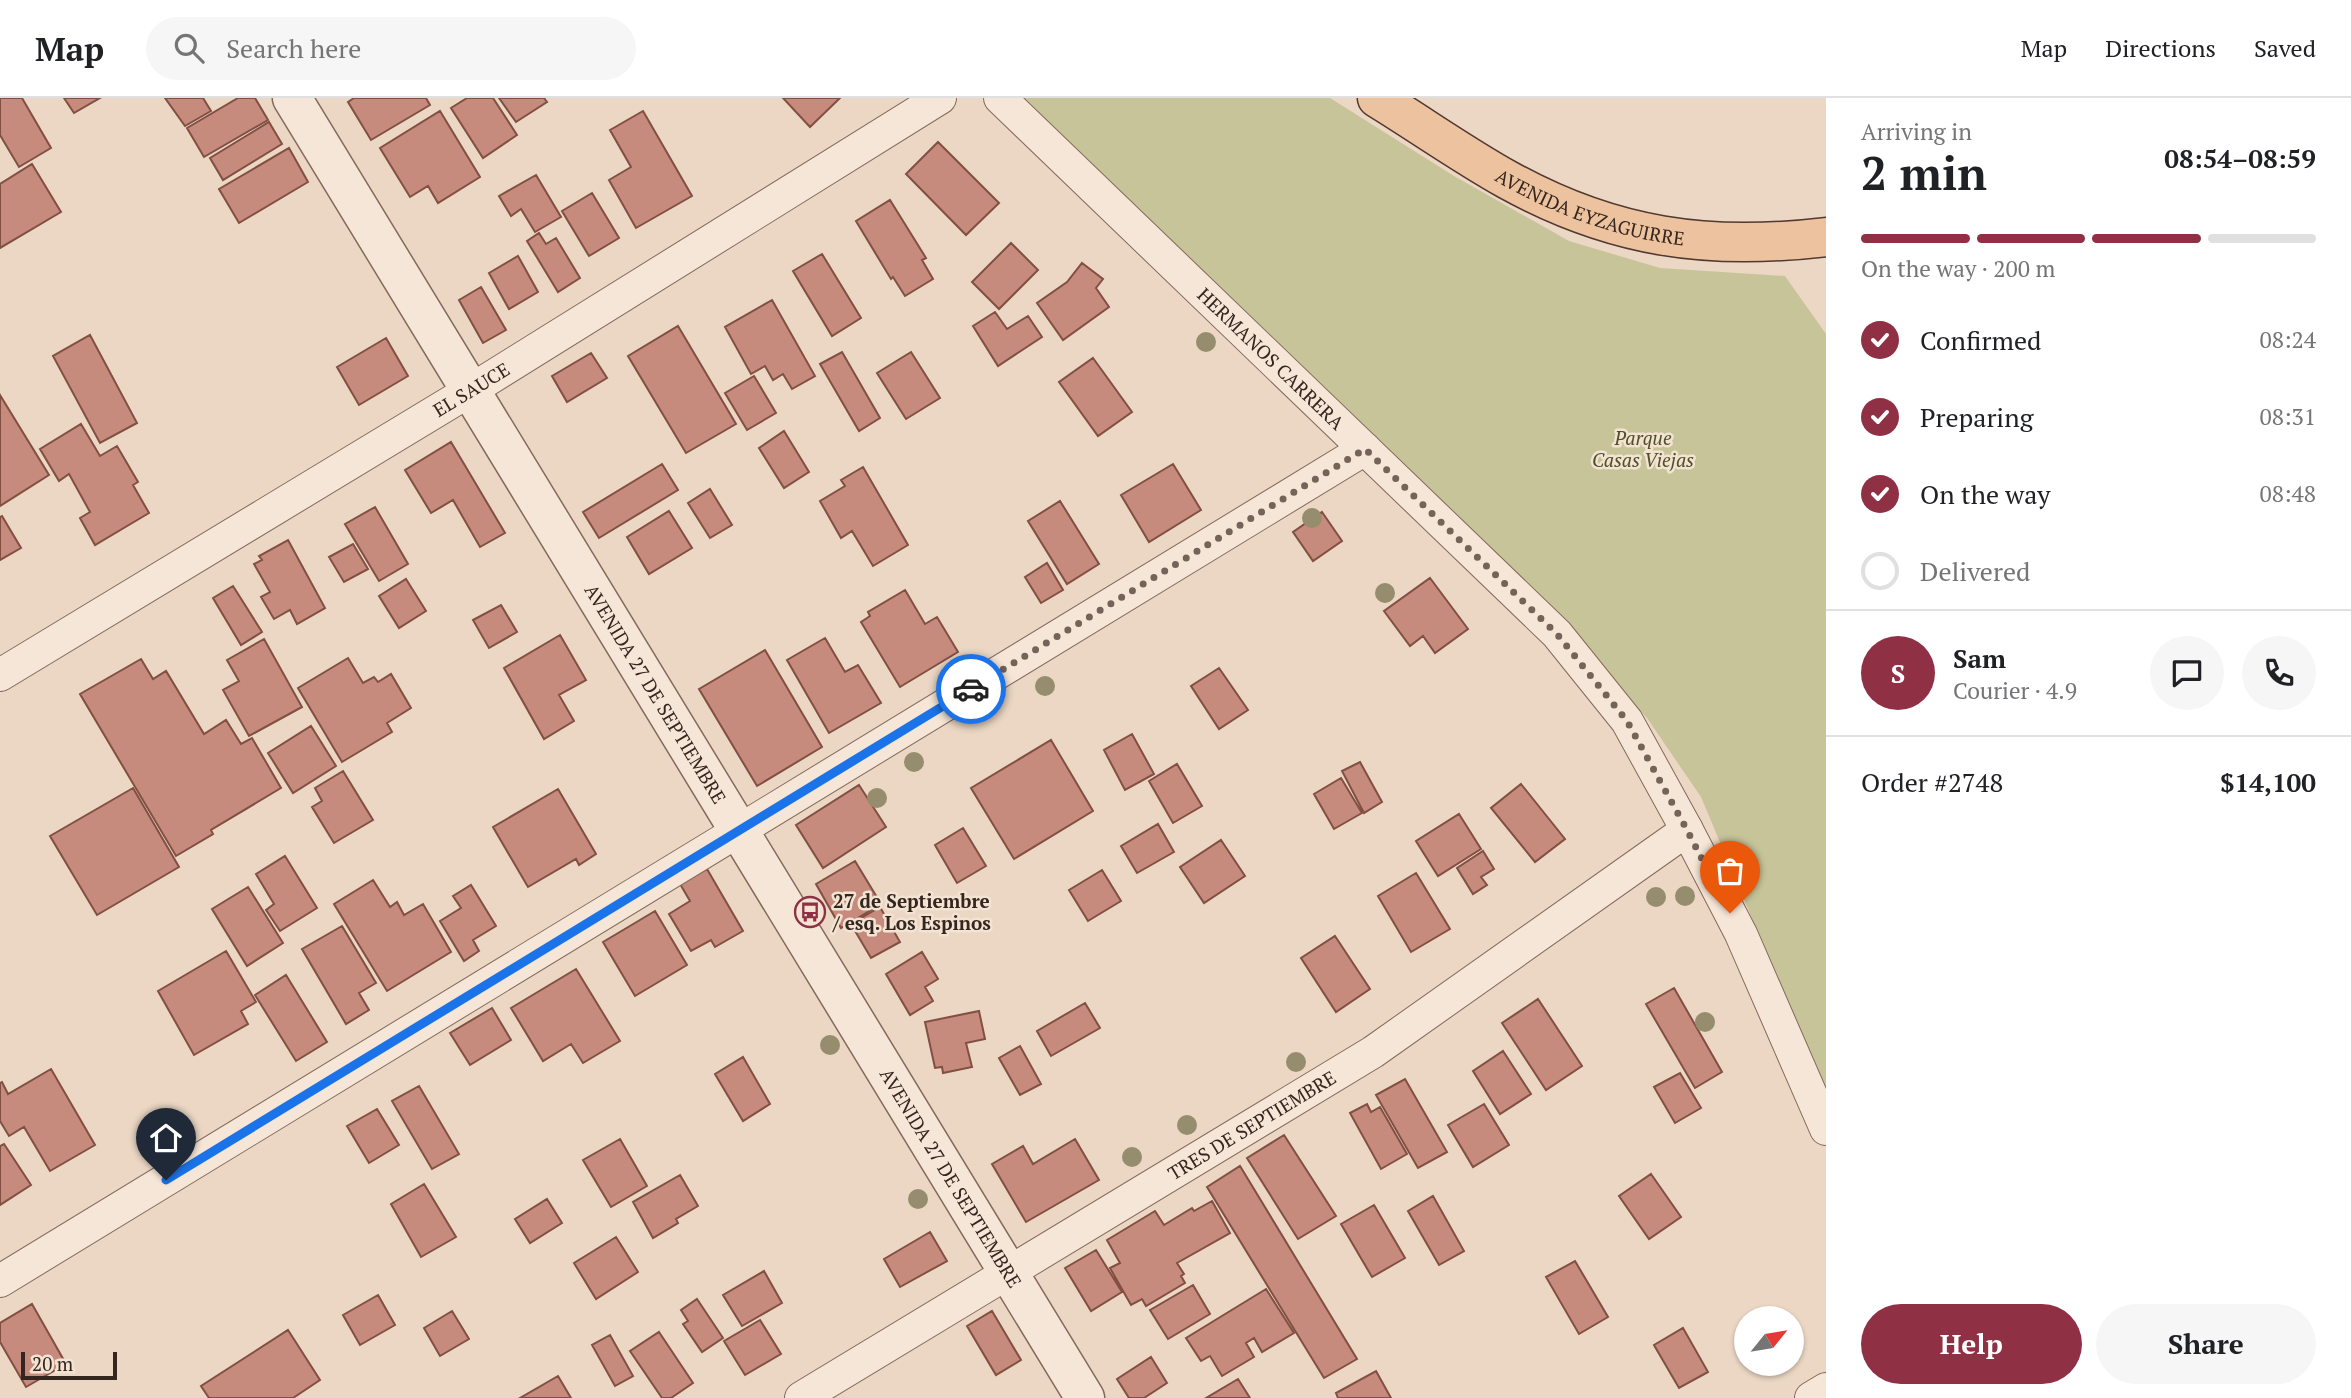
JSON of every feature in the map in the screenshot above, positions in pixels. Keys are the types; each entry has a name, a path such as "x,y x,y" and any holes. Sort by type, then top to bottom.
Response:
{"main road":[{"name":"AVENIDA EYZAGUIRRE","path":"1377,98 1507,180 1555,204 1599,221 1690,241 1758,243 1826,237"}],"street":[{"name":"AVENIDA 27 DE SEPTIEMBRE","path":"292,98 1085,1398"},
{"name":"EL SAUCE","path":"0,675 471,390 940,98"},
{"name":"HERMANOS CARRERA","path":"1000,98 1557,634 1627,721 1741,934 1826,1129"},
{"path":"0,1281 1365,449"},
{"name":"TRES DE SEPTIEMBRE","path":"801,1398 1373,1052 1687,830"},
{"path":"1811,1398 1826,1389"}],"green space":[{"name":"Parque Casas Viejas","path":"1020,98 1330,98 1454,176 1569,241 1660,268 1785,276 1826,334 1826,1109 1767,954 1701,797 1647,718 1545,605"}],"building":[{"path":"0,98 22,98 51,148 19,167 0,135"},
{"path":"64,98 100,98 74,113"},
{"path":"165,98 203,98 211,111 185,126"},
{"path":"238,98 255,98 268,120 204,157 187,128"},
{"path":"354,98 426,98 430,105 371,140 348,102"},
{"path":"467,98 493,98 517,135 483,158 451,108"},
{"path":"499,98 544,98 547,102 516,122"},
{"path":"783,98 840,98 810,127"},
{"path":"440,111 480,177 438,203 428,186 410,197 380,148"},
{"path":"643,111 692,196 636,228 609,180 631,167 610,130"},
{"path":"269,122 282,144 223,180 210,158"},
{"path":"938,142 999,203 966,235 906,174"},
{"path":"289,148 308,182 239,223 219,189"},
{"path":"32,164 61,212 0,248 0,184"},
{"path":"536,175 561,217 535,232 521,209 511,216 499,196"},
{"path":"592,193 619,238 589,256 562,211"},
{"path":"890,200 926,258 922,260 933,279 905,296 893,277 891,279 856,221"},
{"path":"539,233 546,244 556,238 580,278 558,292 527,241"},
{"path":"1011,243 1038,270 999,309 972,282"},
{"path":"822,254 861,318 832,336 793,271"},
{"path":"518,256 538,292 509,309 489,273"},
{"path":"1082,263 1103,279 1096,288 1109,307 1063,340 1037,303 1067,282"},
{"path":"481,287 506,330 483,343 459,300"},
{"path":"772,300 815,376 792,389 783,374 773,380 765,366 751,374 725,327"},
{"path":"995,312 1007,329 1028,316 1042,337 998,366 973,326"},
{"path":"678,326 736,424 686,453 628,356"},
{"path":"90,335 137,423 100,443 53,356"},
{"path":"386,338 408,376 359,405 337,367"},
{"path":"842,352 880,418 859,431 820,364"},
{"path":"911,352 940,398 906,419 877,373"},
{"path":"591,353 607,378 567,402 552,376"},
{"path":"1093,358 1132,412 1098,436 1059,382"},
{"path":"754,376 776,413 747,430 725,393"},
{"path":"0,395 49,475 0,506"},
{"path":"81,424 100,456 117,446 138,482 133,485 149,513 95,545 80,518 90,512 69,474 59,481 40,449"},
{"path":"784,431 809,472 784,488 759,448"},
{"path":"451,442 505,533 480,547 453,500 431,513 405,470"},
{"path":"662,464 678,490 599,538 583,512"},
{"path":"1173,464 1201,510 1149,542 1121,495"},
{"path":"863,467 908,545 873,566 852,531 841,538 820,501 845,486 841,480"},
{"path":"710,489 732,525 710,538 688,503"},
{"path":"1060,501 1099,564 1067,584 1028,521"},
{"path":"375,507 408,564 379,581 345,524"},
{"path":"669,511 692,548 649,574 627,537"},
{"path":"1322,512 1342,541 1313,561 1293,532"},
{"path":"2,516 21,548 0,560 0,517"},
{"path":"288,540 325,608 297,624 290,610 274,619 261,597 270,592 254,564 262,560 259,556"},
{"path":"353,544 368,569 344,582 329,557"},
{"path":"1047,563 1063,590 1041,603 1025,577"},
{"path":"1430,578 1468,629 1435,653 1423,636 1410,646 1384,611"},
{"path":"406,579 426,611 399,628 379,596"},
{"path":"233,586 262,632 241,645 213,598"},
{"path":"905,590 925,624 937,617 958,652 900,687 861,622 870,616 868,612"},
{"path":"501,605 517,632 489,648 473,620"},
{"path":"560,635 586,680 559,695 574,721 544,739 504,668"},
{"path":"825,638 845,672 858,665 881,703 829,733 787,660"},
{"path":"264,639 302,707 249,736 223,690 239,681 227,660"},
{"path":"765,650 822,747 757,786 699,689"},
{"path":"348,658 363,683 374,677 378,682 391,674 411,708 387,723 392,732 342,762 298,688"},
{"path":"141,659 153,679 166,671 204,734 226,720 241,744 252,738 281,788 211,830 213,834 176,856 80,694"},
{"path":"1219,668 1248,710 1219,729 1191,686"},
{"path":"311,726 336,766 293,793 268,753"},
{"path":"1132,734 1154,774 1125,790 1104,750"},
{"path":"1051,740 1093,811 1014,859 971,788"},
{"path":"1360,762 1382,802 1364,813 1342,771"},
{"path":"1177,764 1202,806 1173,823 1149,781"},
{"path":"343,771 373,820 334,843 312,807 322,801 315,788"},
{"path":"1341,778 1362,813 1334,829 1314,794"},
{"path":"1521,784 1565,839 1535,862 1491,808"},
{"path":"859,785 886,827 823,868 796,825"},
{"path":"133,788 179,867 97,915 50,836"},
{"path":"558,789 596,854 579,865 576,859 528,887 493,827"},
{"path":"1459,814 1481,849 1438,876 1416,841"},
{"path":"1158,824 1174,852 1137,873 1121,846"},
{"path":"963,828 986,866 957,883 935,845"},
{"path":"1221,840 1245,876 1204,903 1180,867"},
{"path":"1483,851 1494,869 1481,877 1487,885 1473,894 1457,868"},
{"path":"285,856 317,908 280,931 266,910 274,904 256,874"},
{"path":"855,861 881,904 841,928 816,884"},
{"path":"707,869 743,931 715,947 711,940 691,951 669,914 690,901 680,884"},
{"path":"1102,870 1121,901 1088,921 1069,890"},
{"path":"1416,873 1450,929 1411,952 1378,896"},
{"path":"373,880 390,907 397,902 404,915 423,904 451,952 387,991 334,904"},
{"path":"471,885 496,926 473,940 479,951 464,961 440,921 461,908 453,896"},
{"path":"248,887 283,943 247,966 212,909"},
{"path":"880,907 900,942 871,958 851,924"},
{"path":"655,911 687,965 635,996 603,942"},
{"path":"342,926 376,983 359,993 369,1010 346,1024 302,949"},
{"path":"1335,936 1370,989 1336,1012 1301,958"},
{"path":"226,951 256,1002 241,1011 248,1024 194,1055 158,991"},
{"path":"922,952 938,979 925,987 933,1001 910,1015 886,974"},
{"path":"576,969 620,1041 583,1063 571,1044 543,1061 511,1008"},
{"path":"286,975 327,1042 296,1061 255,995"},
{"path":"1674,988 1722,1072 1695,1088 1646,1004"},
{"path":"1538,999 1582,1066 1546,1090 1502,1023"},
{"path":"1085,1003 1100,1028 1051,1056 1037,1031"},
{"path":"492,1008 511,1040 470,1065 450,1033"},
{"path":"979,1011 985,1039 966,1043 972,1067 943,1073 942,1067 935,1068 925,1022"},
{"path":"1020,1046 1041,1084 1020,1095 999,1058"},
{"path":"1503,1051 1531,1094 1500,1114 1473,1071"},
{"path":"743,1057 770,1104 743,1121 715,1074"},
{"path":"51,1069 95,1145 50,1171 24,1127 9,1136 0,1121 0,1083 2,1082 8,1094"},
{"path":"1680,1073 1701,1108 1675,1123 1654,1087"},
{"path":"1405,1079 1447,1152 1418,1168 1376,1095"},
{"path":"419,1086 459,1154 432,1169 392,1101"},
{"path":"1367,1104 1371,1112 1380,1107 1407,1154 1381,1169 1350,1113"},
{"path":"1484,1104 1509,1145 1473,1167 1448,1125"},
{"path":"377,1109 399,1145 369,1163 347,1126"},
{"path":"1284,1135 1336,1216 1298,1239 1247,1158"},
{"path":"620,1139 647,1186 611,1207 583,1160"},
{"path":"1075,1139 1099,1180 1026,1222 992,1164 1023,1146 1033,1164"},
{"path":"4,1144 31,1185 0,1205 0,1146"},
{"path":"1240,1166 1357,1359 1324,1378 1207,1187"},
{"path":"1651,1174 1681,1217 1649,1239 1619,1196"},
{"path":"680,1175 698,1206 676,1219 678,1223 653,1238 633,1202"},
{"path":"424,1184 456,1237 421,1257 391,1204"},
{"path":"1433,1196 1464,1251 1439,1265 1408,1211"},
{"path":"547,1199 562,1223 530,1243 515,1219"},
{"path":"1212,1201 1230,1233 1177,1263 1184,1274 1181,1276 1185,1283 1146,1306 1142,1299 1131,1305 1110,1268 1120,1263 1107,1240 1155,1211 1164,1225 1192,1208 1194,1211"},
{"path":"1374,1205 1405,1258 1372,1277 1341,1224"},
{"path":"930,1232 947,1261 900,1287 884,1259"},
{"path":"616,1237 638,1272 596,1299 574,1263"},
{"path":"1096,1250 1122,1292 1091,1311 1065,1268"},
{"path":"1575,1261 1608,1317 1579,1334 1546,1277"},
{"path":"764,1271 782,1303 742,1326 723,1295"},
{"path":"1193,1285 1210,1314 1168,1339 1150,1310"},
{"path":"1266,1289 1294,1333 1262,1352 1254,1338 1246,1343 1254,1357 1222,1376 1210,1356 1201,1361 1186,1338"},
{"path":"378,1295 395,1325 360,1345 343,1315"},
{"path":"697,1299 723,1338 702,1352 683,1324 688,1321 681,1310"},
{"path":"32,1304 66,1364 26,1387 0,1342 0,1323"},
{"path":"452,1311 469,1339 440,1356 424,1328"},
{"path":"992,1311 1021,1360 996,1375 967,1326"},
{"path":"760,1320 781,1354 745,1375 724,1341"},
{"path":"1683,1328 1708,1372 1679,1388 1654,1345"},
{"path":"288,1330 320,1380 293,1398 209,1398 201,1386"},
{"path":"659,1332 693,1383 671,1398 662,1398 630,1351"},
{"path":"610,1335 633,1376 615,1386 592,1345"},
{"path":"1151,1357 1167,1383 1144,1398 1129,1398 1117,1379"},
{"path":"1376,1371 1391,1398 1338,1398 1336,1393"},
{"path":"558,1376 571,1398 520,1398"},
{"path":"1238,1379 1250,1398 1206,1398"}],"way so far":[{"path":"971,689 1365,449 1557,634 1627,721 1730,913"}],"place":[{"name":"27 de Septiembre / esq. Los Espinos","path":"810,912"}],"route":[{"path":"166,1180 971,689"}]}
